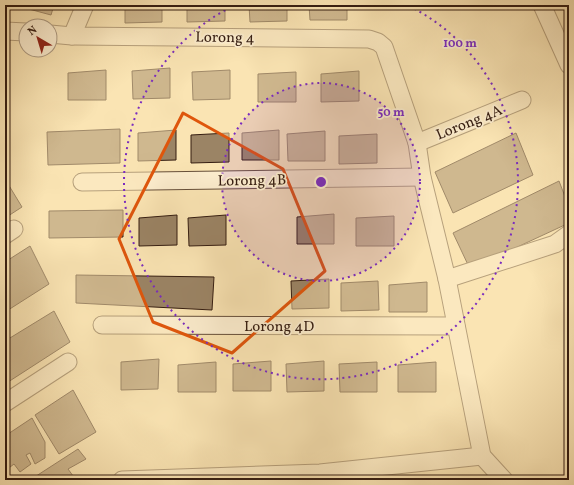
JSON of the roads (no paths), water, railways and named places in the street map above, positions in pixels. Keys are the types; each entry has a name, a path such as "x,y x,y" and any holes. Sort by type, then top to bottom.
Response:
{"street":[{"path":"72,36 85,5"},
{"path":"542,5 569,65"},
{"path":"5,31 18,32"},
{"name":"Lorong 4","path":"58,35 369,39 378,42 384,47 417,144"},
{"name":"Lorong 4A","path":"417,144 522,100"},
{"path":"417,144 422,177 447,279 482,456 504,480"},
{"name":"Lorong 4B","path":"82,182 422,177"},
{"path":"447,279 555,244 569,234"},
{"name":"Lorong 4D","path":"102,325 456,326"},
{"path":"5,403 68,362"},
{"path":"122,480 288,477 482,456"}]}
